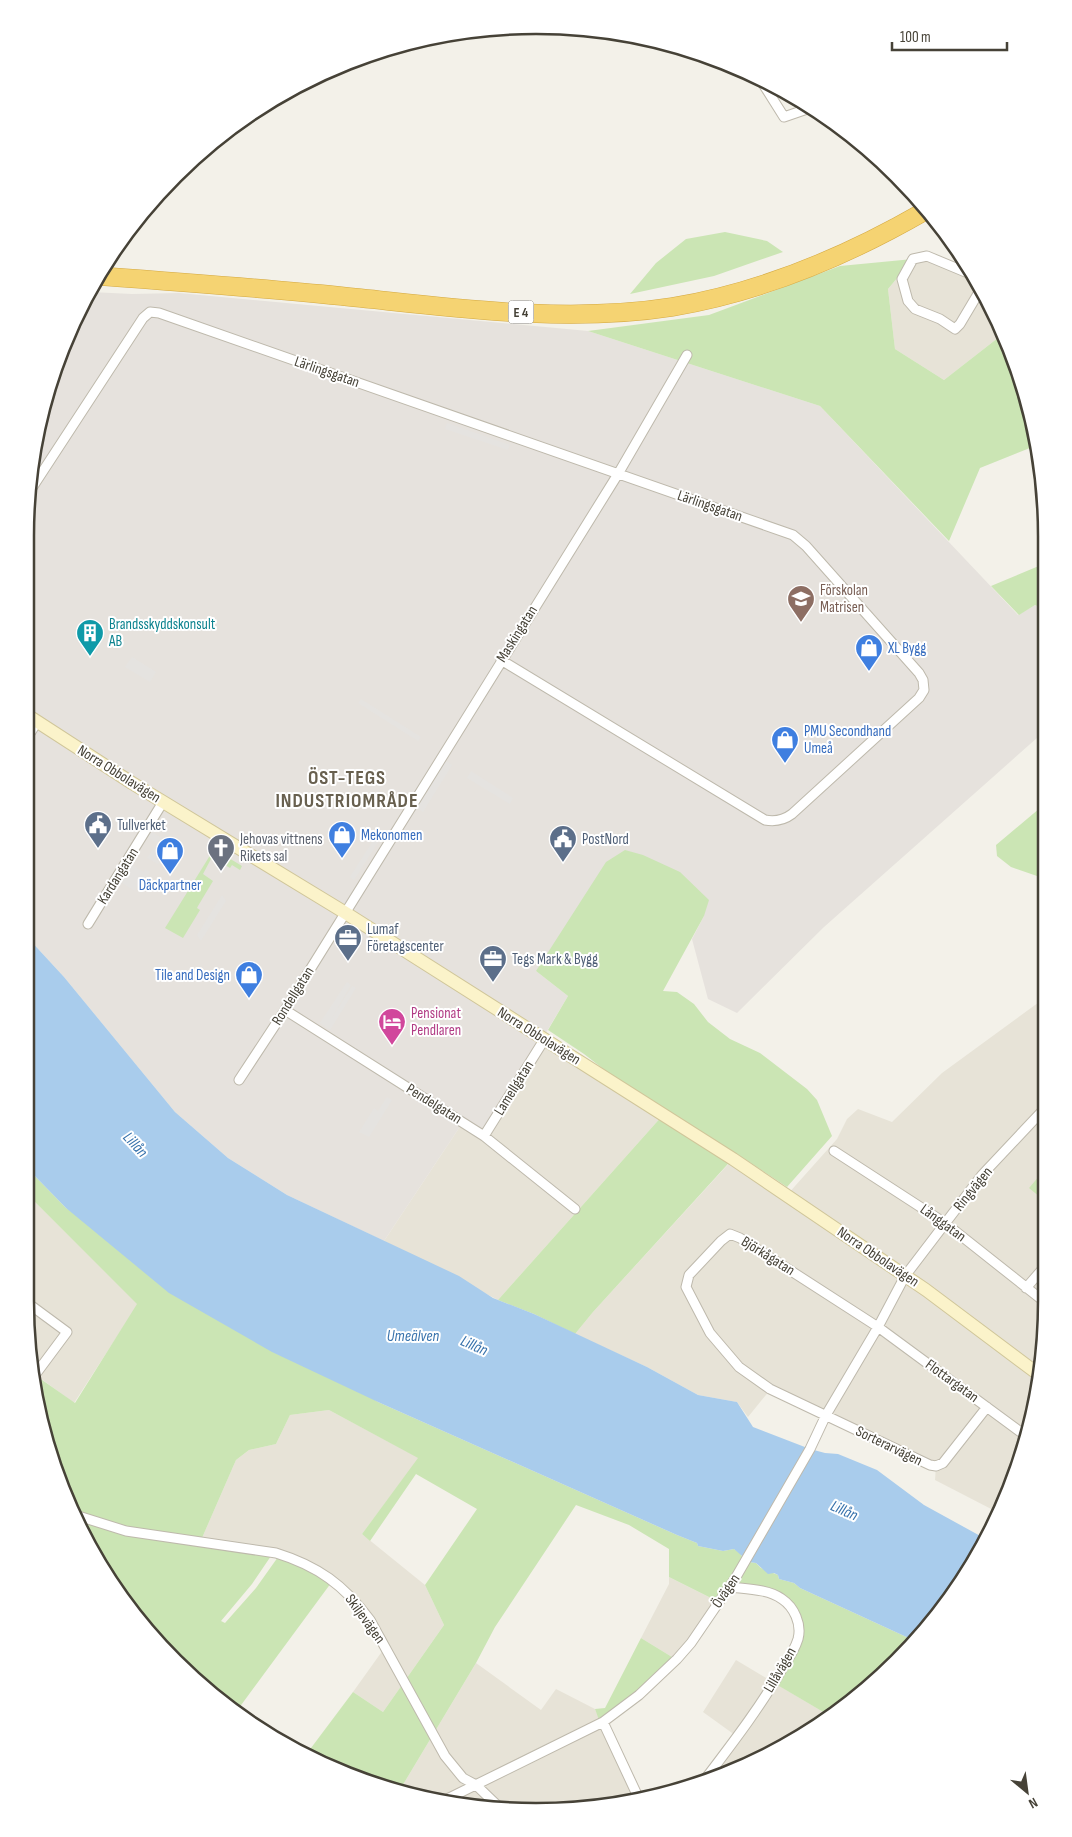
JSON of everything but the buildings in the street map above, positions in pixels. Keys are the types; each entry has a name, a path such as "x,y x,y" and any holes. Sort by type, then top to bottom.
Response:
{"highway":[{"name":"E 4","path":"112,268 530,303 639,301 711,288 772,272 870,232 915,207"},
{"name":"E 4","path":"106,277 340,296 447,308 548,313 630,311 673,307 782,278 844,253 888,232 921,213"}],"street":[{"path":"768,91 784,117 803,111"},
{"path":"962,271 927,256 913,259 902,279 908,301 915,309 940,319 955,329 977,296"},
{"name":"Lärlingsgatan","path":"37,480 143,318 150,312 159,313 793,535 806,546 919,674 924,690 919,698 792,814 785,818 771,821 765,820 501,660"},
{"name":"Maskingatan","path":"344,912 618,474 687,355"},
{"name":"Norra Obbolavägen","path":"34,720 163,802 344,912 733,1159 905,1276 1033,1371"},
{"name":"Kardangatan","path":"88,924 163,802"},
{"name":"Rondellgatan","path":"239,1080 285,1010 344,912"},
{"name":"Pendelgatan","path":"285,1010 484,1136 575,1209"},
{"name":"Lamellgatan","path":"484,1136 544,1040"},
{"name":"Ringvägen","path":"905,1276 982,1175 1038,1116"},
{"name":"Långgatan","path":"834,1152 945,1223 1038,1297"},
{"name":"Björkågatan","path":"826,1416 770,1389 739,1366 710,1333 686,1288 689,1275 730,1234 740,1238 878,1327"},
{"path":"1026,1288 1038,1274"},
{"name":"Övägen","path":"453,1796 603,1722 639,1695 677,1659 736,1577 810,1449 826,1416 878,1327 905,1276"},
{"path":"34,1308 67,1332 38,1368"},
{"name":"Flottargatan","path":"878,1327 1021,1432"},
{"name":"Sorterarvägen","path":"826,1416 930,1465 936,1466 943,1463 987,1407"},
{"name":"Skiljevägen","path":"83,1518 126,1531 276,1553 296,1559 332,1579 357,1603 370,1620 445,1756 463,1778 476,1785"},
{"name":"Lillåvägen","path":"711,1772 774,1683 799,1638 796,1615 781,1597 754,1590 730,1587"},
{"path":"603,1722 636,1793"},
{"path":"476,1785 493,1801"}],"shaded area":[{"path":"927,256 962,271 997,338 944,380 895,349 888,289 913,259"},
{"path":"97,292 179,293 588,331 820,406 1018,615 1035,605 1038,606 1038,737 824,927 737,1013 708,999 692,939 704,916 536,971 568,996 484,1136 463,1122 384,1241 287,1195 228,1158 175,1112 64,977 34,944 35,503 43,438 60,375 72,344"},
{"path":"447,423 510,445 508,450 445,429"},
{"path":"132,657 156,672 150,682 125,667"},
{"path":"361,699 421,737 418,741 358,703"},
{"path":"446,761 452,765 423,812 417,808"},
{"path":"471,771 513,798 510,804 467,778"},
{"path":"152,832 172,845 158,864 147,858 157,844 148,837"},
{"path":"378,833 382,836 354,880 350,877"},
{"path":"132,865 144,872 145,869 150,872 141,887 138,885 135,891 122,883"},
{"path":"222,895 226,901 201,941 197,935"},
{"path":"347,982 351,985 330,1021 352,986 356,988 330,1030 320,1023"},
{"path":"1038,1003 1037,1334 1029,1399 1021,1431 1012,1462 992,1510 935,1480 936,1466 770,1390 748,1417 737,1402 698,1395 647,1367 575,1334 733,1159 787,1195 837,1139 847,1119 858,1109 892,1122 942,1073"},
{"path":"545,1045 663,1115 498,1300 384,1241 463,1122"},
{"path":"387,1097 392,1100 369,1137 359,1132 374,1108 378,1111"},
{"path":"34,1201 138,1304 74,1403 40,1378 35,1334"},
{"path":"329,1410 419,1458 362,1534 425,1585 444,1625 383,1712 353,1692 383,1650 372,1617 344,1585 318,1566 202,1538 236,1460 249,1450 276,1444 290,1415"},
{"path":"669,1577 715,1600 688,1640 672,1657 641,1638 669,1584"},
{"path":"736,1660 824,1712 787,1736 714,1770 739,1738 703,1712"},
{"path":"476,1663 541,1710 556,1689 595,1709 633,1794 569,1802 503,1802 438,1794 403,1785"}],"green space":[{"path":"725,232 767,241 783,252 714,276 630,294 656,263 686,239"},
{"path":"913,259 888,289 895,349 944,380 997,338 1000,344 1012,375 1031,448 980,468 949,541 820,406 588,331 709,315 840,266"},
{"path":"1038,566 1038,606 1035,605 1019,615 991,586"},
{"path":"1038,810 1038,876 1011,867 997,856 996,845"},
{"path":"214,849 242,866 240,870 232,865 230,868 212,857 203,874 213,881 197,908 200,910 183,938 165,928"},
{"path":"625,850 643,855 680,872 709,900 704,916 663,991 677,992 694,1004 708,1022 730,1039 760,1053 807,1089 817,1100 832,1136 787,1187 737,1154 575,1334 534,1314 498,1300 663,1115 584,1054 548,1030 568,996 536,971 606,862"},
{"path":"34,1175 66,1208 378,1402 697,1543 698,1546 723,1551 734,1549 743,1558 715,1600 669,1577 669,1549 629,1525 576,1505 495,1627 476,1663 403,1785 344,1765 310,1749 353,1692 383,1712 444,1625 425,1585 477,1509 416,1474 370,1541 362,1534 418,1458 329,1410 290,1415 276,1444 249,1450 236,1460 202,1538 271,1556 252,1584 221,1621 225,1623 256,1588 278,1557 294,1563 331,1583 240,1706 205,1679 181,1656 158,1632 118,1580 101,1552 72,1493 51,1431 40,1378 75,1403 137,1304 34,1201"},
{"path":"1038,1177 1038,1195 1029,1188"},
{"path":"749,1562 756,1563 761,1568 778,1575 779,1579 794,1583 800,1588 908,1638 867,1679 824,1712 774,1683 788,1659 799,1628 781,1597 730,1587"},
{"path":"641,1638 672,1657 635,1693 599,1720 595,1709 605,1708"}],"water":[{"name":"Umeälven","path":"34,944 64,977 175,1112 228,1158 287,1195 459,1276 493,1298 534,1314 647,1367 698,1395 737,1402 753,1427 810,1449 838,1454 877,1470 924,1505 980,1536 954,1580 908,1638 800,1588 794,1583 779,1579 778,1575 774,1573 768,1574 756,1563 749,1562 734,1549 723,1551 698,1546 697,1543 378,1402 272,1352 169,1293 66,1208 34,1175"}],"place":[{"name":"Förskolan Matrisen","path":"801,623"},
{"name":"Brandsskyddskonsult AB","path":"90,657"},
{"name":"XL Bygg","path":"869,672"},
{"name":"PMU Secondhand Umeå","path":"785,764"},
{"name":"Tullverket","path":"98,849"},
{"name":"Mekonomen","path":"342,859"},
{"name":"PostNord","path":"563,863"},
{"name":"Jehovas vittnens Rikets sal","path":"221,872"},
{"name":"Däckpartner","path":"170,875"},
{"name":"Lumaf Företagscenter","path":"348,962"},
{"name":"Tegs Mark & Bygg","path":"493,983"},
{"name":"Tile and Design","path":"249,999"},
{"name":"Pensionat Pendlaren","path":"392,1046"}],"district":[{"name":"ÖST-TEGS INDUSTRIOMRÅDE","path":"347,790"}],"water label":[{"name":"Lillån","path":"135,1145"},
{"name":"Lillån","path":"474,1346"},
{"name":"Lillån","path":"844,1511"}]}
